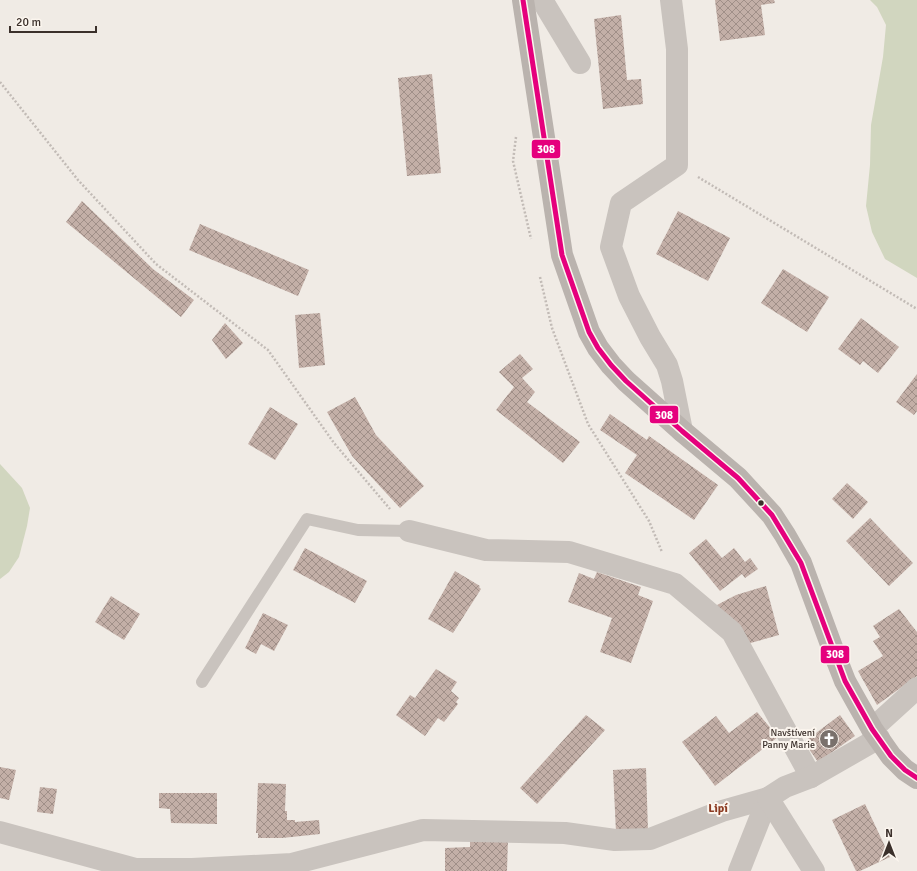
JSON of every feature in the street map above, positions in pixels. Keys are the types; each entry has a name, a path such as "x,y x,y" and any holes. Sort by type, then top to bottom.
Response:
{"street":[{"path":"523,0 562,255 589,332 598,348 611,365 682,431 738,478 772,516 801,563 845,680 876,734 892,756 905,770 917,778"},
{"path":"542,0 580,63"},
{"path":"671,0 677,49 677,165 621,204 611,248 629,296 650,337 667,365 682,431"},
{"path":"409,531 486,550 569,552 675,584 732,632 811,777"},
{"path":"0,832 136,869 191,870 292,864 423,830 565,833 615,840 650,839 722,811 768,798 785,787 811,777 876,734 917,688"},
{"path":"739,871 768,798"},
{"path":"768,798 814,871"}],"lane":[{"path":"202,682 307,519 358,530 409,531"}],"path":[{"path":"0,82 78,180 156,264 268,350 334,443 409,531"},
{"path":"677,165 917,309"}],"green space":[{"path":"870,0 917,0 917,278 885,259 872,232 866,206 870,165 871,125 883,57 886,25 877,7"},
{"path":"0,464 22,488 30,508 19,557 9,572 0,579"}],"building":[{"path":"715,0 774,0 775,3 761,5 765,35 720,41"},
{"path":"621,15 627,80 641,79 643,104 603,109 594,19"},
{"path":"432,74 441,173 407,176 398,78"},
{"path":"82,201 153,269 194,300 181,317 66,222"},
{"path":"678,211 730,238 708,281 656,254"},
{"path":"200,224 309,270 298,296 189,250"},
{"path":"783,269 829,297 807,332 761,303"},
{"path":"320,313 325,365 299,368 295,315"},
{"path":"861,318 899,347 878,373 863,361 860,365 838,349"},
{"path":"225,323 243,343 226,359 212,340"},
{"path":"520,354 533,369 522,378 535,392 527,402 580,442 563,463 496,410 514,387 499,372"},
{"path":"917,374 917,411 914,415 896,402"},
{"path":"355,397 376,435 424,486 400,508 352,456 327,412"},
{"path":"270,407 298,424 275,460 248,444"},
{"path":"610,414 647,440 649,436 718,485 694,520 625,473 637,455 600,430"},
{"path":"847,483 868,502 853,519 832,499"},
{"path":"870,518 913,563 889,586 846,541"},
{"path":"706,539 722,558 734,548 745,562 750,558 758,569 745,578 742,574 720,591 689,553"},
{"path":"305,548 367,581 355,603 293,570"},
{"path":"455,571 480,586 479,587 481,589 453,633 428,619"},
{"path":"597,572 641,587 638,595 653,601 631,663 600,652 612,618 568,602 579,573 594,579"},
{"path":"766,586 779,635 747,644 717,605 736,595"},
{"path":"111,596 140,614 124,640 95,622"},
{"path":"899,609 917,632 917,676 877,705 858,671 883,656 873,641 880,637 873,626"},
{"path":"263,613 288,625 274,651 261,644 256,654 245,648"},
{"path":"436,669 457,682 451,691 459,698 456,702 458,704 444,722 438,718 425,736 396,715 410,695 415,698"},
{"path":"757,712 778,737 715,786 682,742 716,716 729,733"},
{"path":"586,715 605,730 537,804 520,788"},
{"name":"Navštívení Panny Marie","path":"840,715 855,736 818,762 804,742"},
{"path":"0,767 16,770 9,800 0,798"},
{"path":"646,768 648,831 616,832 613,770"},
{"path":"258,783 286,784 285,811 287,811 287,820 295,820 295,822 319,820 320,834 282,838 258,838 258,833 256,833"},
{"path":"40,787 57,789 53,814 37,812"},
{"path":"159,793 217,793 217,824 171,823 170,809 159,808"},
{"path":"865,804 890,857 860,871 856,871 832,820"},
{"path":"470,837 508,838 507,871 445,871 445,848 470,847"}],"transit line":[{"name":"308","path":"523,0 562,255 589,332 598,348 626,381 738,478 772,515 801,563 845,681 872,729 891,756 905,770 917,778"}],"place":[{"name":"Navštívení Panny Marie","path":"829,739"}],"district":[{"name":"Lipí","path":"718,808"}]}
